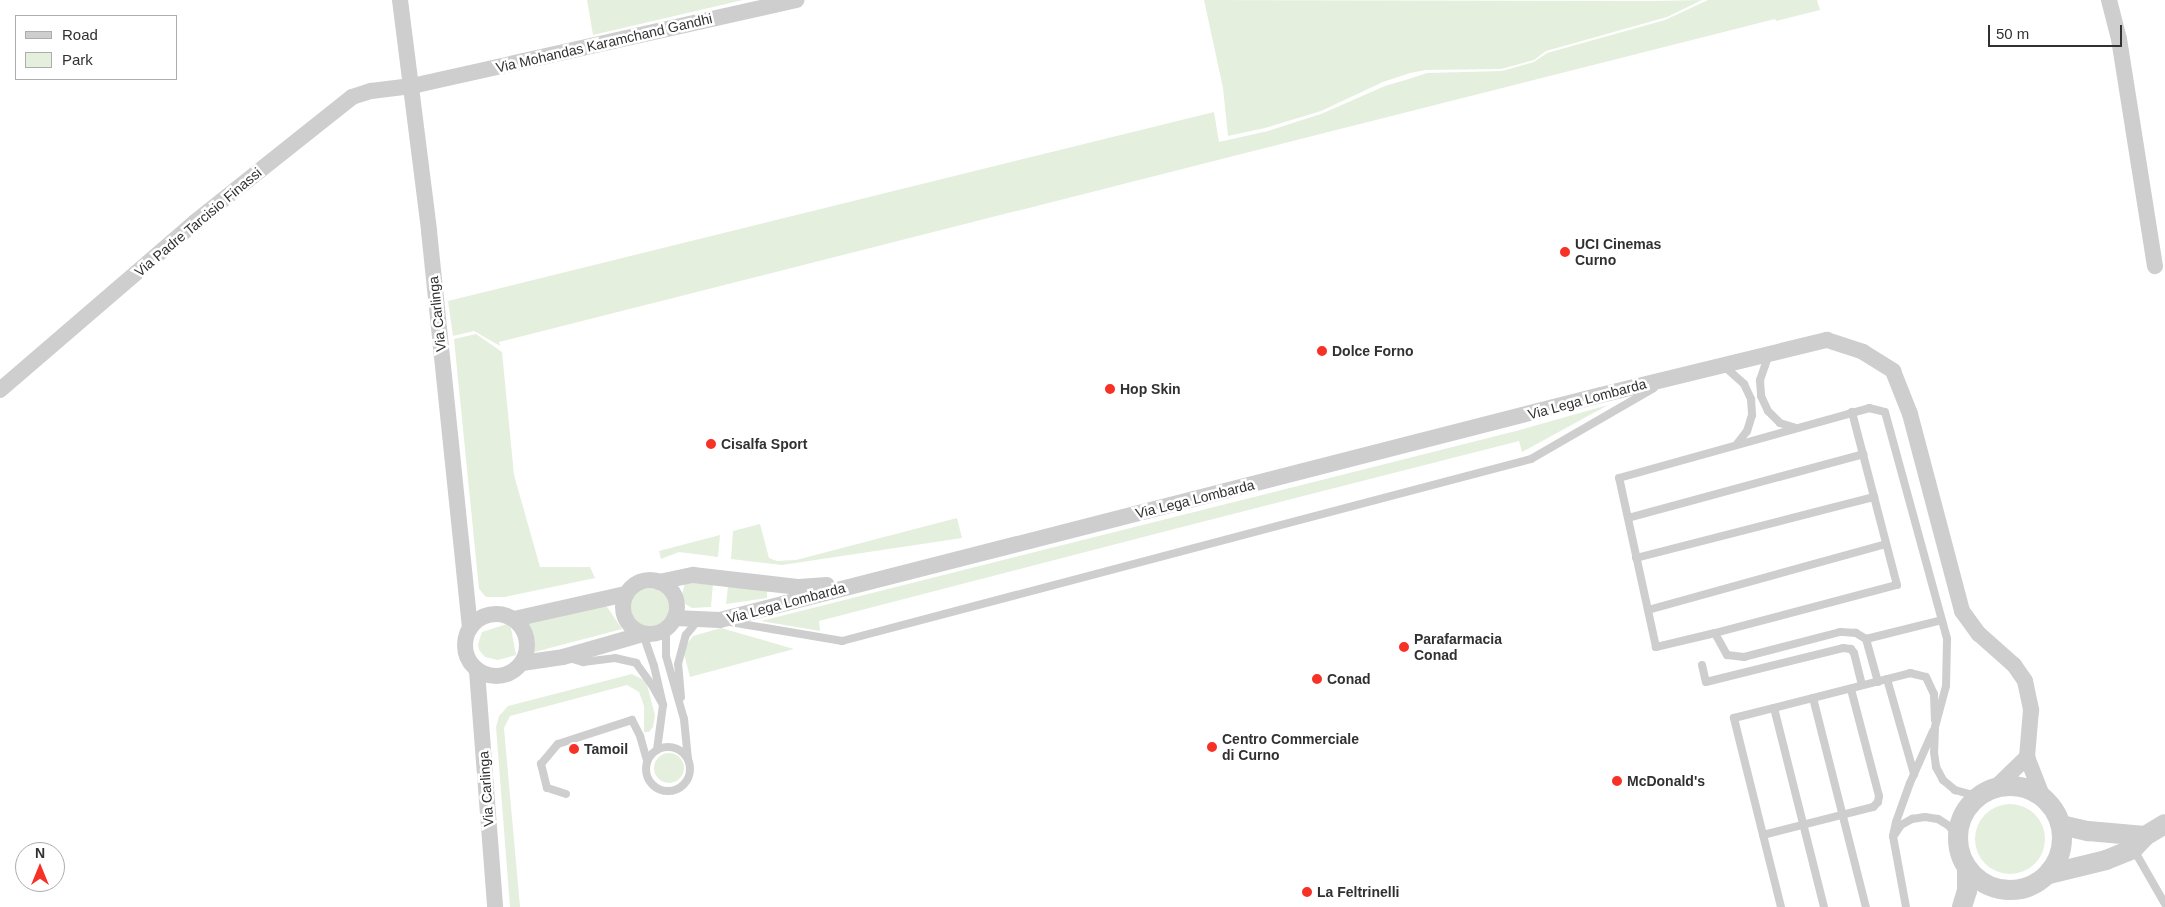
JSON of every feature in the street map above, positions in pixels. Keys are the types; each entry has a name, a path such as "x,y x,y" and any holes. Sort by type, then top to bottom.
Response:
{"street":[{"name":"Via Carlinga","path":"400,0 412,86 470,628 466,636 466,655 477,670 495,907"},
{"name":"Via Mohandas Karamchand Gandhi","path":"412,86 797,0"},
{"path":"2109,0 2120,40 2155,266"},
{"name":"Via Padre Tarcisio Finassi","path":"0,390 196,222 352,97 371,91 412,86"},
{"name":"Via Lega Lombarda","path":"522,663 563,657 643,634 651,634 671,624 698,620 720,620 1769,352 1827,340 1863,352 1892,371 1910,414 1962,611 1979,634 2014,665 2025,681 2032,710 2028,757 2043,798"},
{"name":"Via Lega Lombarda","path":"514,619 626,594 637,583 652,580 659,582 693,575 799,587 867,581"},
{"path":"659,582 673,593 677,610 671,624"},
{"path":"626,594 623,602 625,618 629,625 643,634"},
{"path":"470,628 486,615 495,614 514,619 522,626 528,645 522,663 506,676 486,675 477,670"},
{"path":"2028,757 1970,804 1961,819 1957,836 1959,853 1967,869 1981,882 1999,890 2019,890 2030,887 2049,874 2106,860 2139,842 2165,824"},
{"path":"1989,790 2012,786 2028,789 2043,798 2054,810 2061,825 2062,842 2058,859 2049,874"},
{"path":"2061,825 2139,842"},
{"path":"1962,907 1967,891 1967,869"},
{"path":"2006,907 2019,890"}],"lane":[{"path":"1769,352 1760,380 1761,396 1768,411 1780,422 1796,428"},
{"path":"1723,364 1744,384 1751,399 1752,416 1747,431 1737,444"},
{"path":"720,620 842,641 1531,459 1675,376"},
{"path":"1852,412 1897,585 1656,647 1619,478 1852,412 1869,408 1886,412 1946,638 1946,686 1935,727 1914,774 1896,822 1893,836 1894,850 1906,907"},
{"path":"1628,518 1863,454"},
{"path":"1636,558 1874,497"},
{"path":"1648,610 1886,544"},
{"path":"566,794 547,788 541,764 558,744 632,720 640,736 647,761 646,775 655,787 666,791 678,789 687,781 691,770 688,758 678,664 686,635 698,620"},
{"path":"1866,639 1942,620"},
{"path":"671,624 666,656 684,719"},
{"path":"1715,633 1727,655 1744,657 1840,632 1856,633 1866,639 1878,682"},
{"path":"643,634 654,666 663,705 657,750"},
{"path":"1702,665 1706,682 1843,648 1851,649 1862,685"},
{"path":"563,657 582,662 615,658 636,663 652,685 663,705"},
{"path":"1781,907 1734,718 1910,673 1926,677 1934,694 1934,752 1936,767 1943,780 1955,790 1969,794 1989,790"},
{"path":"1887,679 1914,774"},
{"path":"1763,835 1873,807 1878,802 1879,796 1851,689"},
{"path":"1812,698 1866,907"},
{"path":"1774,708 1824,907"},
{"path":"647,761 657,750 668,746 680,750 688,758"},
{"path":"1893,836 1901,826 1912,819 1925,817 1938,819 1949,826 1957,836"},
{"path":"2139,842 2165,904"}],"green space":[{"path":"587,0 743,0 593,35"},
{"path":"1204,0 1702,0 1667,17 1546,51 1534,60 1501,69 1426,70 1410,73 1383,82 1321,111 1265,128 1228,136 1223,88"},
{"path":"1708,0 1817,0 1820,10 1776,21 1775,19 499,342 500,346 474,331 453,336 448,301 1214,112 1219,142 1268,131 1321,114 1385,86 1427,73 1502,71 1534,62 1547,53 1665,20"},
{"path":"476,334 502,352 514,475 540,567 590,567 595,578 505,597 486,597 479,589 454,339"},
{"path":"1608,405 1522,452 1519,441 819,621 820,631 761,621 1516,431"},
{"path":"957,518 962,538 782,565 731,559 733,531 760,524 769,558 777,561 796,560"},
{"path":"720,535 718,557 679,552 661,559 659,551"},
{"path":"685,583 713,583 711,607 692,608 685,604 681,598"},
{"path":"728,586 767,591 767,598 726,604"},
{"path":"654,587 661,590 667,596 670,607 669,615 661,624 654,627 646,627 639,624 631,615 630,603 633,596 642,588"},
{"path":"605,604 622,629 527,654 526,635 514,619"},
{"path":"510,623 516,655 498,660 485,657 479,650 478,644 482,632"},
{"path":"721,628 794,649 690,677 684,654 687,644 693,636"},
{"path":"632,674 646,681 655,715 653,727 649,732 644,732 644,706 639,692 627,685 510,716 504,728 520,907 510,907 496,727 499,716 508,706"},
{"path":"669,753 675,754 683,762 683,774 675,782 669,783 663,782 655,774 654,768 655,762 663,754"},
{"path":"2010,804 2023,807 2035,814 2042,826 2045,839 2042,852 2035,864 2023,871 2010,874 1997,871 1985,864 1978,852 1975,839 1978,826 1985,814 1997,807"}],"place":[{"name":"UCI Cinemas Curno","path":"1565,252"},
{"name":"Dolce Forno","path":"1322,351"},
{"name":"Hop Skin","path":"1110,389"},
{"name":"Cisalfa Sport","path":"711,444"},
{"name":"Parafarmacia Conad","path":"1404,647"},
{"name":"Conad","path":"1317,679"},
{"name":"Centro Commerciale di Curno","path":"1212,747"},
{"name":"Tamoil","path":"574,749"},
{"name":"McDonald's","path":"1617,781"},
{"name":"La Feltrinelli","path":"1307,892"}]}
